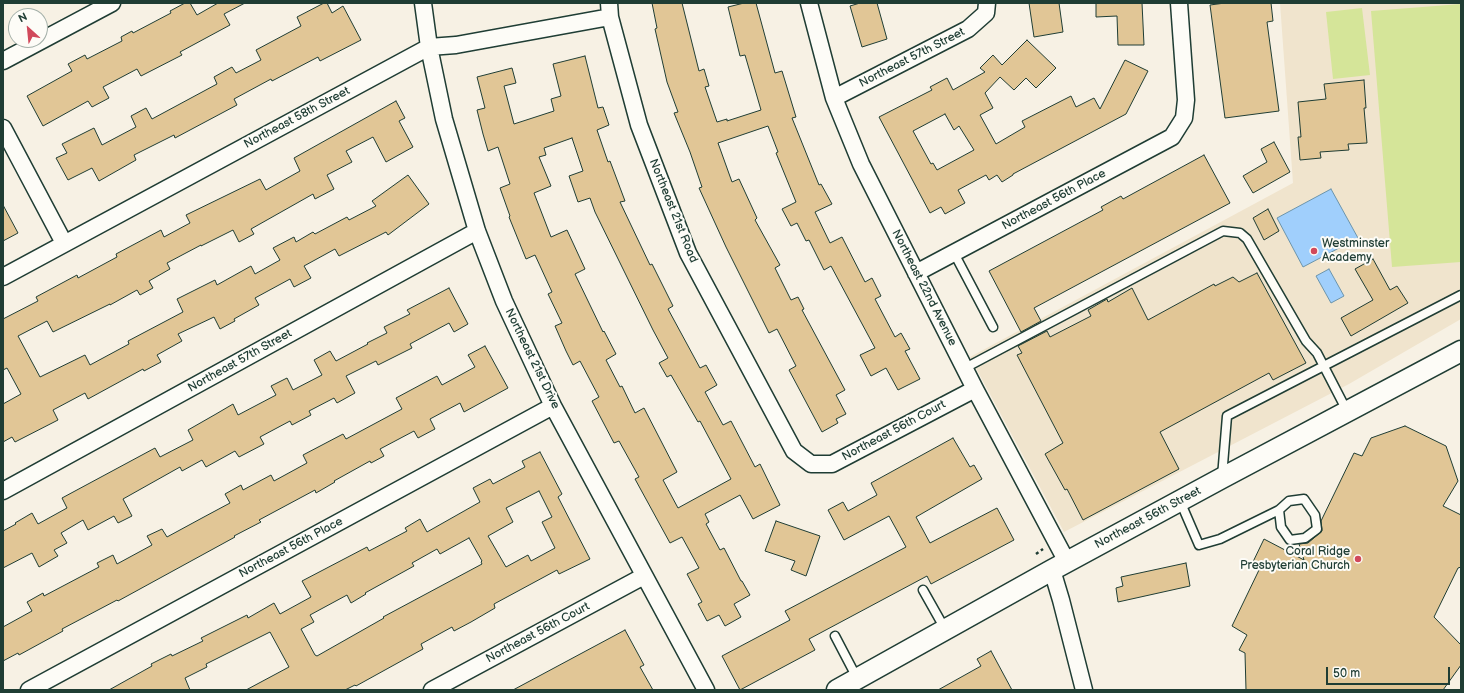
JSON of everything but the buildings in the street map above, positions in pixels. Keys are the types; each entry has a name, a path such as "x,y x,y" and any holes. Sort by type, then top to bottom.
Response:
{"street":[{"path":"3,61 112,3"},
{"name":"Northeast 21st Drive","path":"423,3 429,47 444,119 477,231 504,301 553,406 706,690"},
{"name":"Northeast 22nd Avenue","path":"809,3 834,98 861,164 965,368 1060,566 1062,600 1084,690"},
{"name":"Northeast 56th Place","path":"916,273 1172,137 1184,118 1186,100 1179,3"},
{"name":"Northeast 57th Street","path":"834,98 968,29 987,8"},
{"name":"Northeast 58th Street","path":"3,277 429,47 456,45 609,10"},
{"name":"Northeast 21st Road","path":"609,10 639,126 688,254 794,451 811,464"},
{"path":"3,128 64,243"},
{"name":"Northeast 57th Street","path":"3,491 477,231"},
{"name":"Northeast 56th Street","path":"837,690 1060,566 1461,351"},
{"name":"Northeast 56th Court","path":"811,464 832,464 975,389"},
{"name":"Northeast 56th Place","path":"29,690 553,406"},
{"name":"Northeast 56th Court","path":"432,690 644,576"}],"lane":[{"path":"965,368 1223,231 1240,233 1247,239 1306,341 1317,353 1348,412"},
{"path":"954,253 993,327"},
{"path":"1222,478 1227,416 1461,295"},
{"path":"1180,501 1199,545 1220,539 1279,510 1289,501 1304,500 1315,515 1317,529 1305,538 1290,540 1281,527 1279,510"},
{"path":"923,590 945,630"},
{"path":"835,636 858,679"}],"shaded area":[{"name":"Westminster Academy","path":"1280,3 1461,3 1461,319 1349,384 1064,532 970,357 1293,183"}],"green space":[{"path":"1461,4 1461,262 1392,267 1371,11"},
{"path":"1362,8 1370,75 1333,79 1326,12"}],"water":[{"path":"1331,189 1358,238 1303,267 1277,218"},
{"path":"1329,269 1344,296 1331,303 1316,276"}],"place":[{"name":"Westminster Academy","path":"1314,251"},
{"name":"Coral Ridge Presbyterian Church","path":"1358,559"}]}
